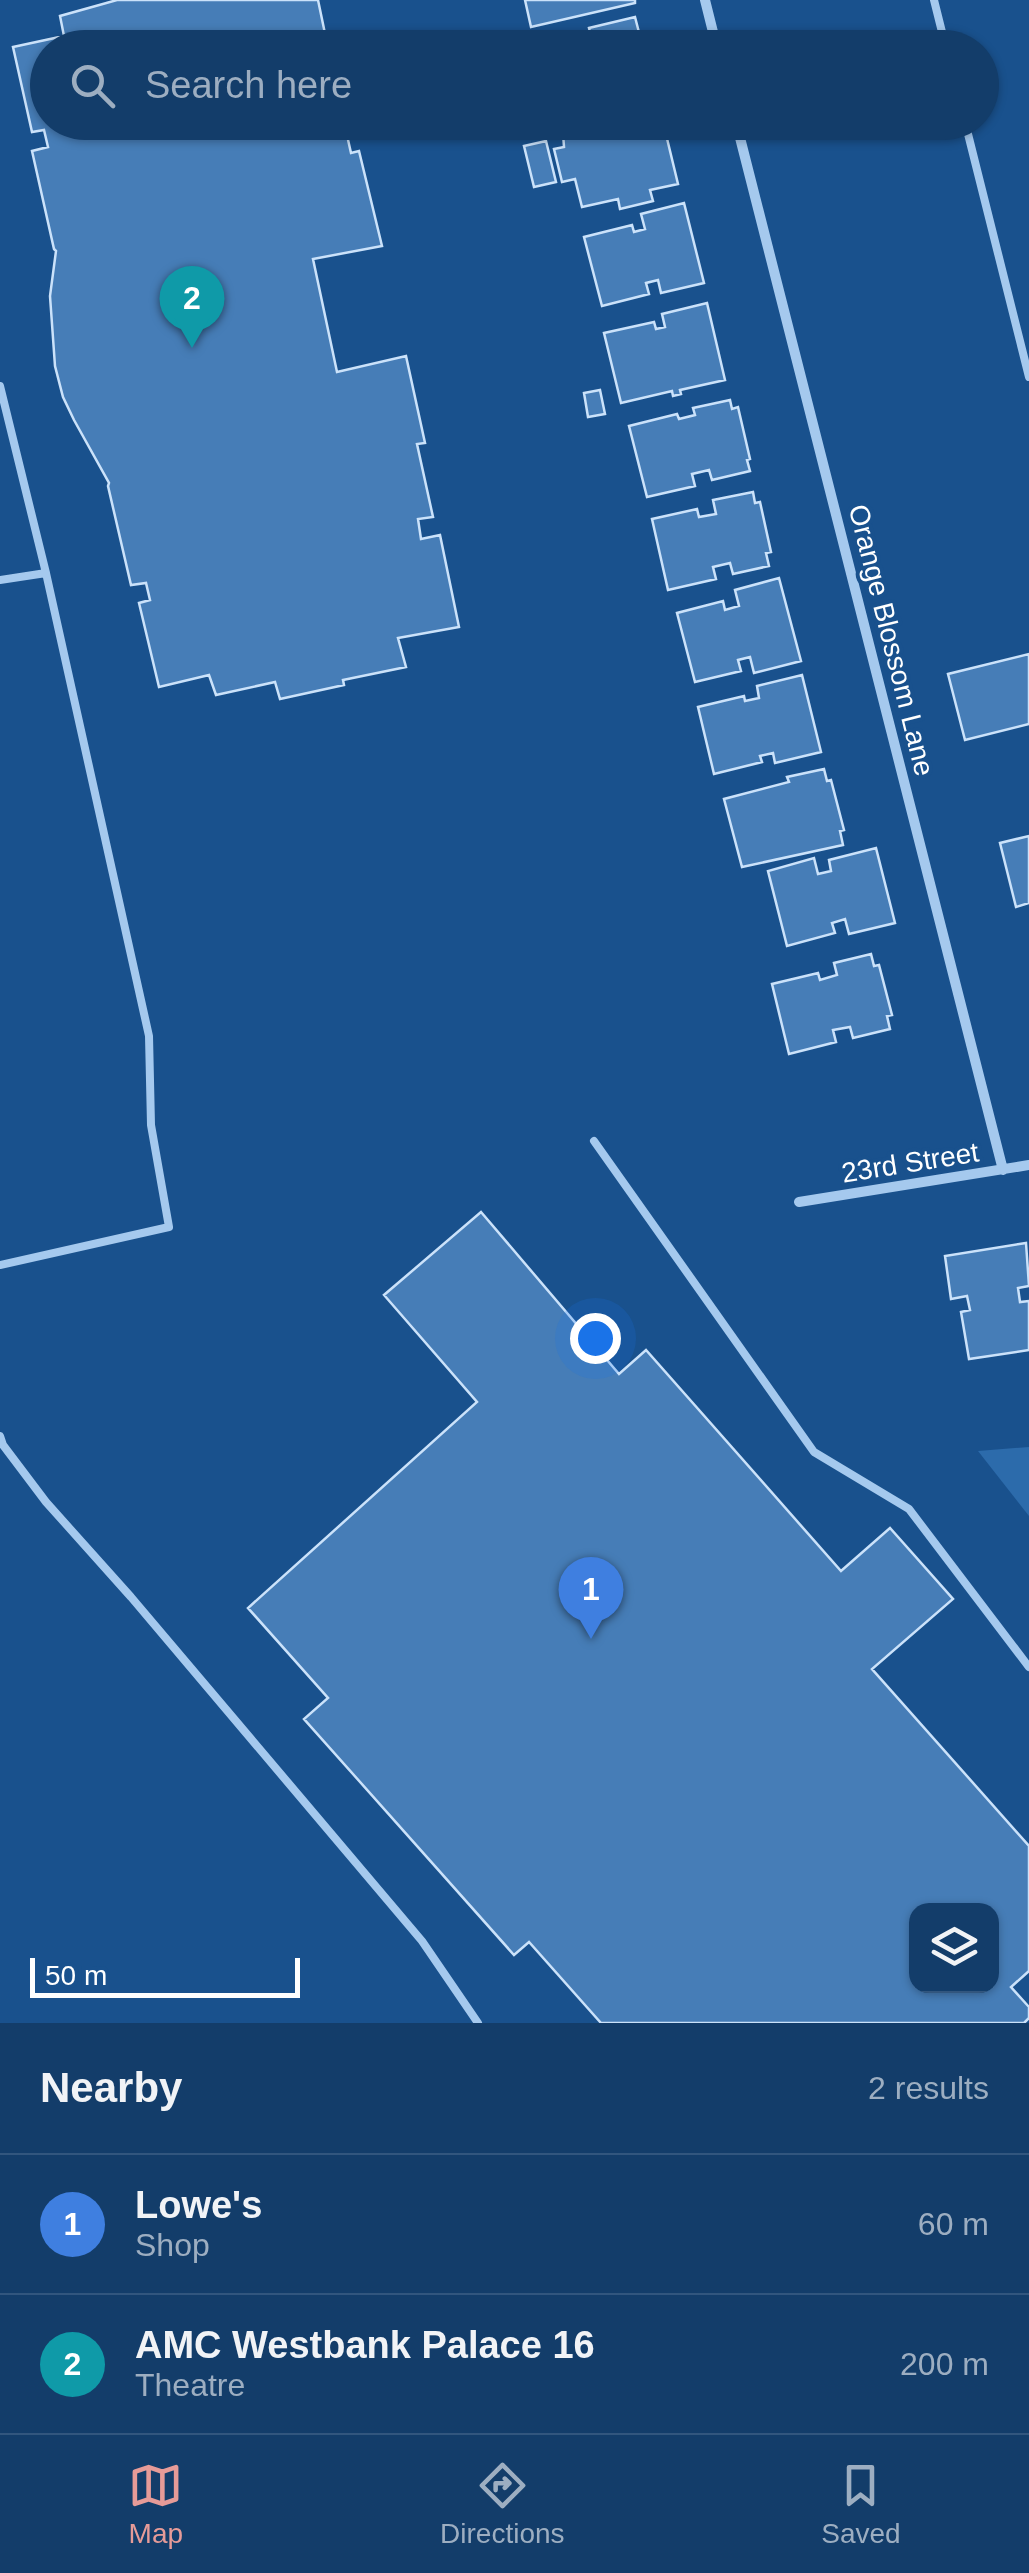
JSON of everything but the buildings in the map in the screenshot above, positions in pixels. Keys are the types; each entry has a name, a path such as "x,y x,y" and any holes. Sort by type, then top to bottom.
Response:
{"street":[{"path":"705,0 712,30"},
{"name":"Orange Blossom Lane","path":"741,140 1004,1170"},
{"name":"23rd Street","path":"799,1202 1029,1165"}],"lane":[{"path":"934,0 942,30"},
{"path":"970,140 1029,377"},
{"path":"0,386 150,1036 151,1126 169,1227 0,1265"},
{"path":"0,580 46,573"},
{"path":"594,1141 814,1452 909,1509 1029,1668"},
{"path":"0,1436 46,1502 422,1941 478,2023"}],"shaded area":[{"path":"1029,1447 1029,1516 978,1451"}],"place":[{"name":"AMC Westbank Palace 16","path":"192,348"},
{"name":"Lowe's","path":"591,1639"}]}
